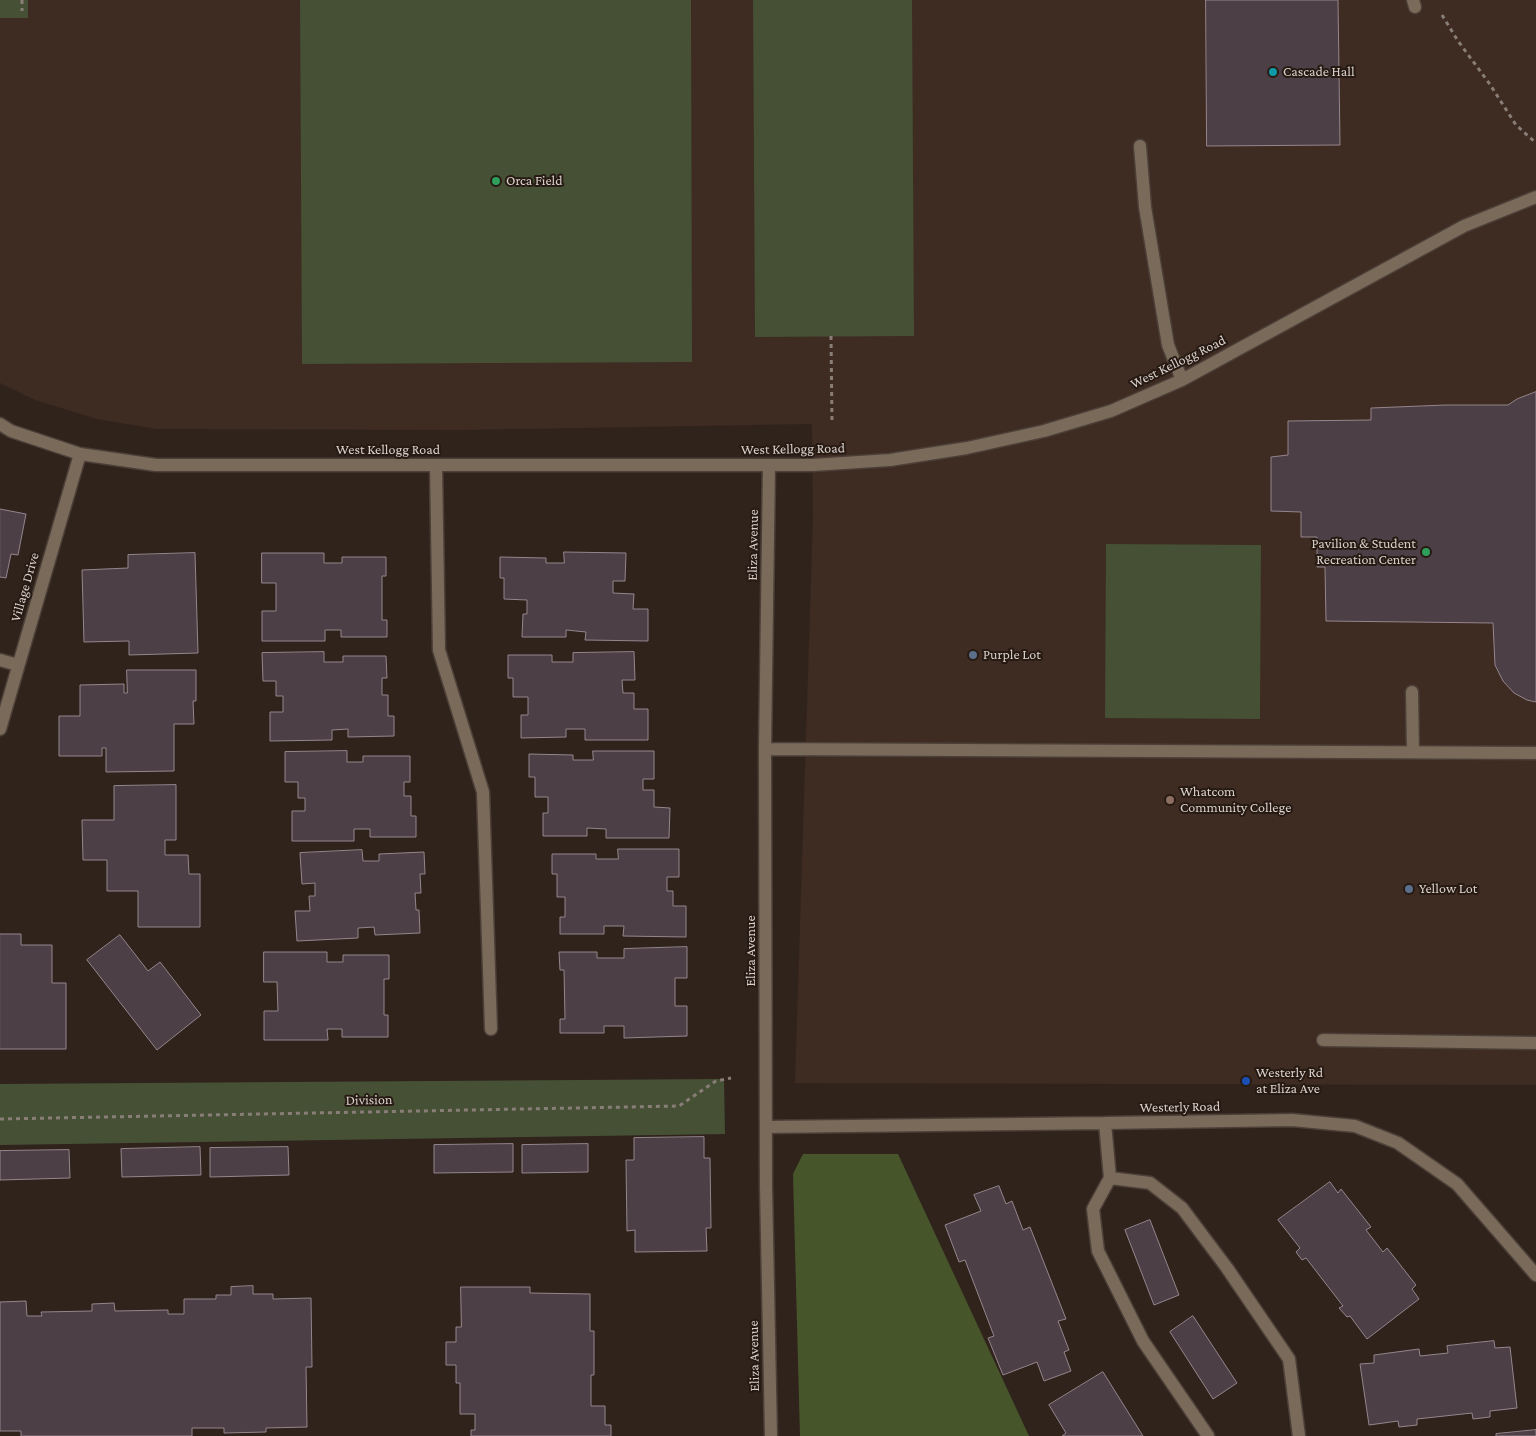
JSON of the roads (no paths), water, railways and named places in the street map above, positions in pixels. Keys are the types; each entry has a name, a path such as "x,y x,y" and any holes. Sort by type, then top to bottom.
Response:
{"street":[{"path":"1140,146 1145,208 1168,345 1182,380"},
{"name":"West Kellogg Road","path":"0,424 11,431 80,454 156,465 813,465 890,460 967,448 1044,431 1111,410 1182,380 1464,226 1536,197"},
{"name":"Village Drive","path":"0,729 80,454"},
{"path":"436,465 439,650 483,792 491,1029"},
{"name":"Eliza Avenue","path":"768,465 765,749 766,1195 771,1436"},
{"path":"0,660 18,666"},
{"path":"1412,692 1413,752"},
{"path":"765,749 1536,752"},
{"path":"1323,1040 1536,1043"},
{"name":"Westerly Road","path":"766,1127 1105,1124 1292,1120 1356,1126 1398,1143 1457,1184 1536,1275"},
{"path":"1105,1124 1110,1178 1093,1209 1098,1251 1143,1341 1208,1436"},
{"path":"1110,1178 1150,1183 1182,1208 1227,1268 1289,1359 1299,1436"}],"place":[{"name":"Cascade Hall","path":"1273,72"},
{"name":"Orca Field","path":"496,181"},
{"name":"Pavilion & Student Recreation Center","path":"1426,552"},
{"name":"Purple Lot","path":"973,655"},
{"name":"Whatcom Community College","path":"1170,800"},
{"name":"Yellow Lot","path":"1409,889"},
{"name":"Westerly Rd at Eliza Ave","path":"1246,1081"}]}
